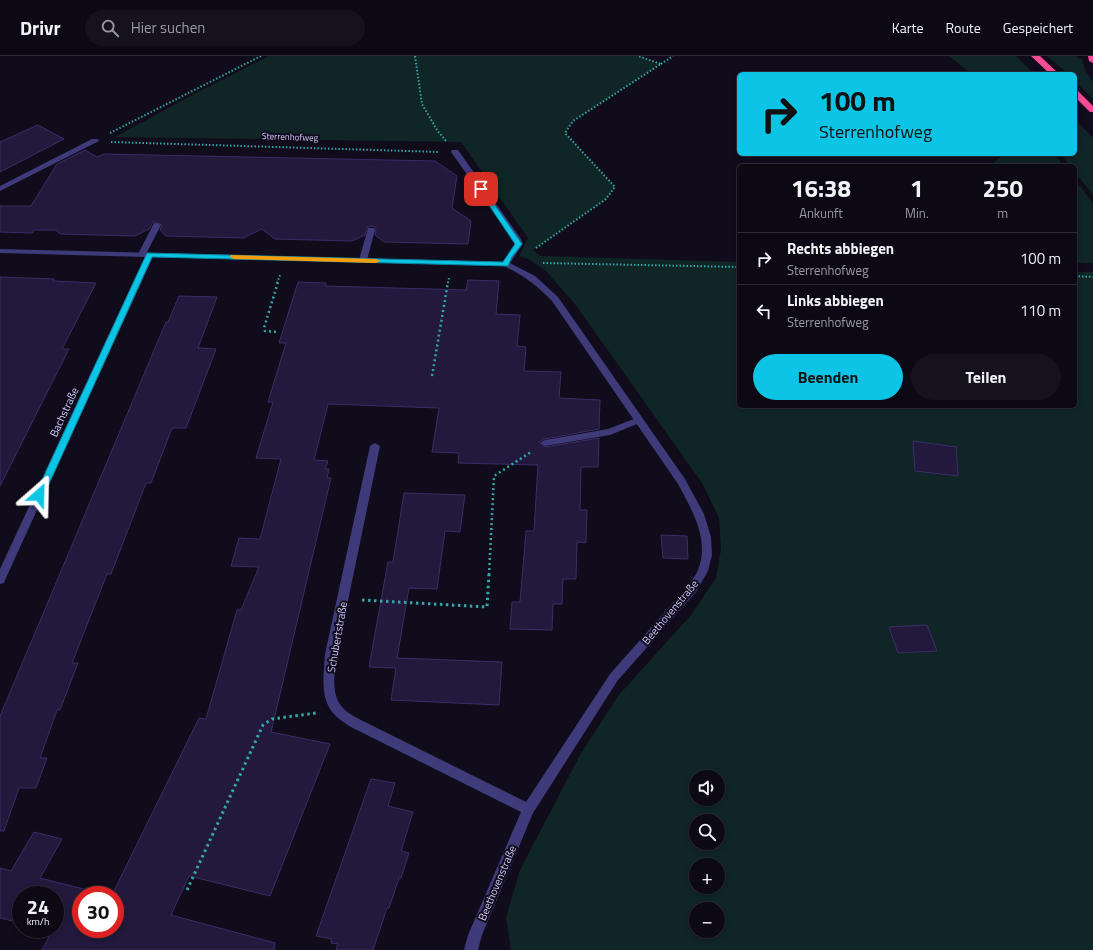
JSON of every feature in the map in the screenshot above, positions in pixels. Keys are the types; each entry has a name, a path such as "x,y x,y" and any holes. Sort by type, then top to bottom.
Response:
{"highway":[{"path":"1034,56 1053,72"},
{"path":"1092,56 1093,61"},
{"path":"1077,95 1093,110"}],"street":[{"path":"0,189 95,141"},
{"path":"455,152 517,239 519,244 505,264"},
{"name":"Bachstraße","path":"0,580 146,255 157,225"},
{"path":"363,260 371,230"},
{"path":"0,251 505,264 517,269"},
{"name":"Beethovenstraße","path":"471,950 475,935 528,809 614,677 692,589 703,571 707,555 706,537 699,514 682,482 555,299 530,275 517,269"},
{"path":"544,443 610,432 640,420"},
{"name":"Schubertstraße","path":"337,710 330,697 329,684 331,654 375,446"},
{"path":"337,710 353,722 528,809"}],"path":[{"path":"95,141 261,56"},
{"path":"414,56 422,104 437,130 455,152"},
{"path":"638,56 661,64"},
{"path":"517,269 532,250 606,199 614,187 565,133 573,121 673,56"},
{"name":"Sterrenhofweg","path":"95,141 455,152"},
{"path":"276,332 265,331 264,328 285,258"},
{"path":"517,269 549,262 737,267"},
{"path":"432,376 451,263"},
{"path":"1077,276 1093,277"},
{"path":"343,599 487,607 494,476 544,443"},
{"path":"187,890 263,725 272,719 337,710"}],"green space":[{"path":"269,56 638,56 661,64 573,121 565,133 615,187 606,199 533,250 540,256 737,262 737,408 1077,408 1077,272 1093,272 1093,950 511,950 506,917 520,870 580,755 618,696 691,615 716,578 721,549 719,518 702,483 575,304 545,270 528,259 519,256 528,238 461,142 115,137"},
{"path":"949,56 1016,56 1032,72 969,72"},
{"path":"1047,56 1076,56 1077,58 1082,59 1085,70 1093,82 1093,99 1077,83 1077,72 1066,72"},
{"path":"1077,121 1093,138 1093,195 1077,175 1077,164 1068,164 1062,156 1077,156"},
{"path":"1002,156 1056,156 1062,164 992,164"},
{"path":"1077,183 1093,203 1093,263 1077,263"}],"building":[{"path":"38,125 64,139 0,172 0,142"},
{"path":"85,150 97,157 104,154 435,161 457,176 452,208 471,221 468,244 384,242 375,235 376,229 374,226 367,227 365,235 352,241 275,239 262,229 243,238 166,236 160,230 162,225 157,222 153,222 149,229 135,236 60,234 56,230 34,230 32,233 0,232 0,206 31,206 57,164"},
{"path":"0,277 54,279 53,281 96,283 62,349 69,349 0,486"},
{"path":"468,280 499,281 496,314 520,315 517,346 526,347 524,371 561,372 559,398 600,400 599,429 545,439 539,442 545,447 599,438 598,467 581,467 580,510 587,510 586,543 577,542 576,579 563,579 562,604 553,604 552,630 510,629 512,602 520,602 526,531 534,531 538,465 458,463 459,453 432,452 439,408 328,404 314,460 328,461 325,469 329,469 327,478 331,478 271,732 330,744 270,896 189,876 171,915 275,943 274,950 42,950 48,938 64,938 64,886 12,886 12,921 0,918 0,868 11,871 34,832 62,839 40,878 72,886 72,938 124,938 124,886 116,886 199,718 206,719 237,610 241,610 259,567 231,566 239,538 260,539 281,459 256,458 273,402 268,402 286,343 279,343 298,282 326,283 325,286 466,290"},
{"path":"179,296 217,297 198,348 216,349 186,428 172,428 151,483 146,483 111,574 107,574 72,663 78,663 60,710 57,710 40,758 47,758 36,788 19,788 4,831 0,831 0,716 166,322 168,322"},
{"path":"913,441 956,447 958,476 915,471"},
{"path":"404,493 465,495 460,532 445,531 437,589 409,588 397,658 502,662 499,705 391,700 396,668 369,667 388,562 393,562"},
{"path":"661,535 687,536 688,559 663,558"},
{"path":"927,625 937,651 898,653 889,627"},
{"path":"371,779 395,783 388,806 413,812 401,851 409,853 389,908 387,908 373,950 336,950 338,944 331,943 332,939 316,936"}],"slow traffic":[{"path":"234,257 376,261"}],"route":[{"path":"39,495 150,255 505,264 519,244 481,189"}]}
